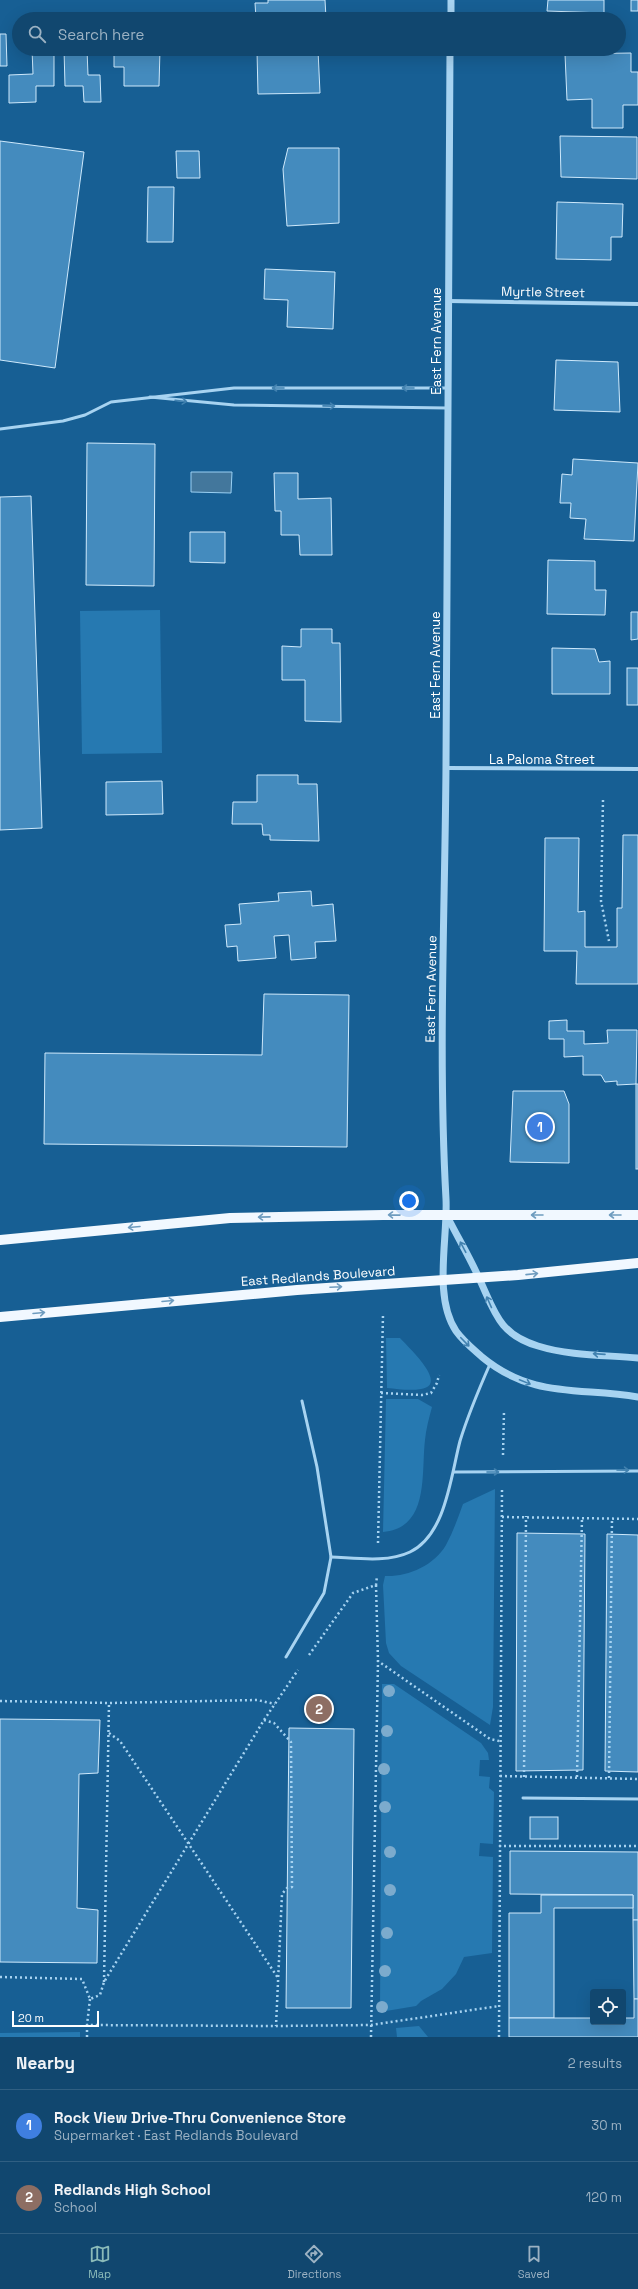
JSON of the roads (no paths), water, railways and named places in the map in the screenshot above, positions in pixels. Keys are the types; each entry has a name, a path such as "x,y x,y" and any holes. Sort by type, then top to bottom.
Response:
{"main road":[{"path":"0,1240 230,1218 383,1215 638,1215"},
{"name":"East Redlands Boulevard","path":"0,1317 297,1290 444,1281 638,1263"}],"street":[{"path":"451,0 451,12"},
{"name":"East Fern Avenue","path":"450,56 446,768 441,1103 447,1216 444,1281 447,1310 454,1329 465,1342 490,1364 522,1381 539,1387 638,1397"},
{"name":"Myrtle Street","path":"448,301 638,304"},
{"name":"La Paloma Street","path":"446,768 638,769"},
{"path":"447,1216 479,1277 497,1318 519,1338 546,1348 638,1358"}],"lane":[{"path":"0,429 63,421 85,415 112,402 142,397 234,388 447,388"},
{"path":"142,397 234,405 447,408"},
{"path":"331,1557 378,1558 409,1553 425,1541 438,1520 454,1472 460,1441 490,1364"},
{"path":"286,1657 324,1593 331,1557 317,1467 302,1401"},
{"path":"454,1472 638,1471"},
{"path":"523,1798 638,1799"}],"place":[{"name":"Rock View Drive-Thru Convenience Store","path":"540,1127"},
{"name":"Redlands High School","path":"319,1709"}]}
